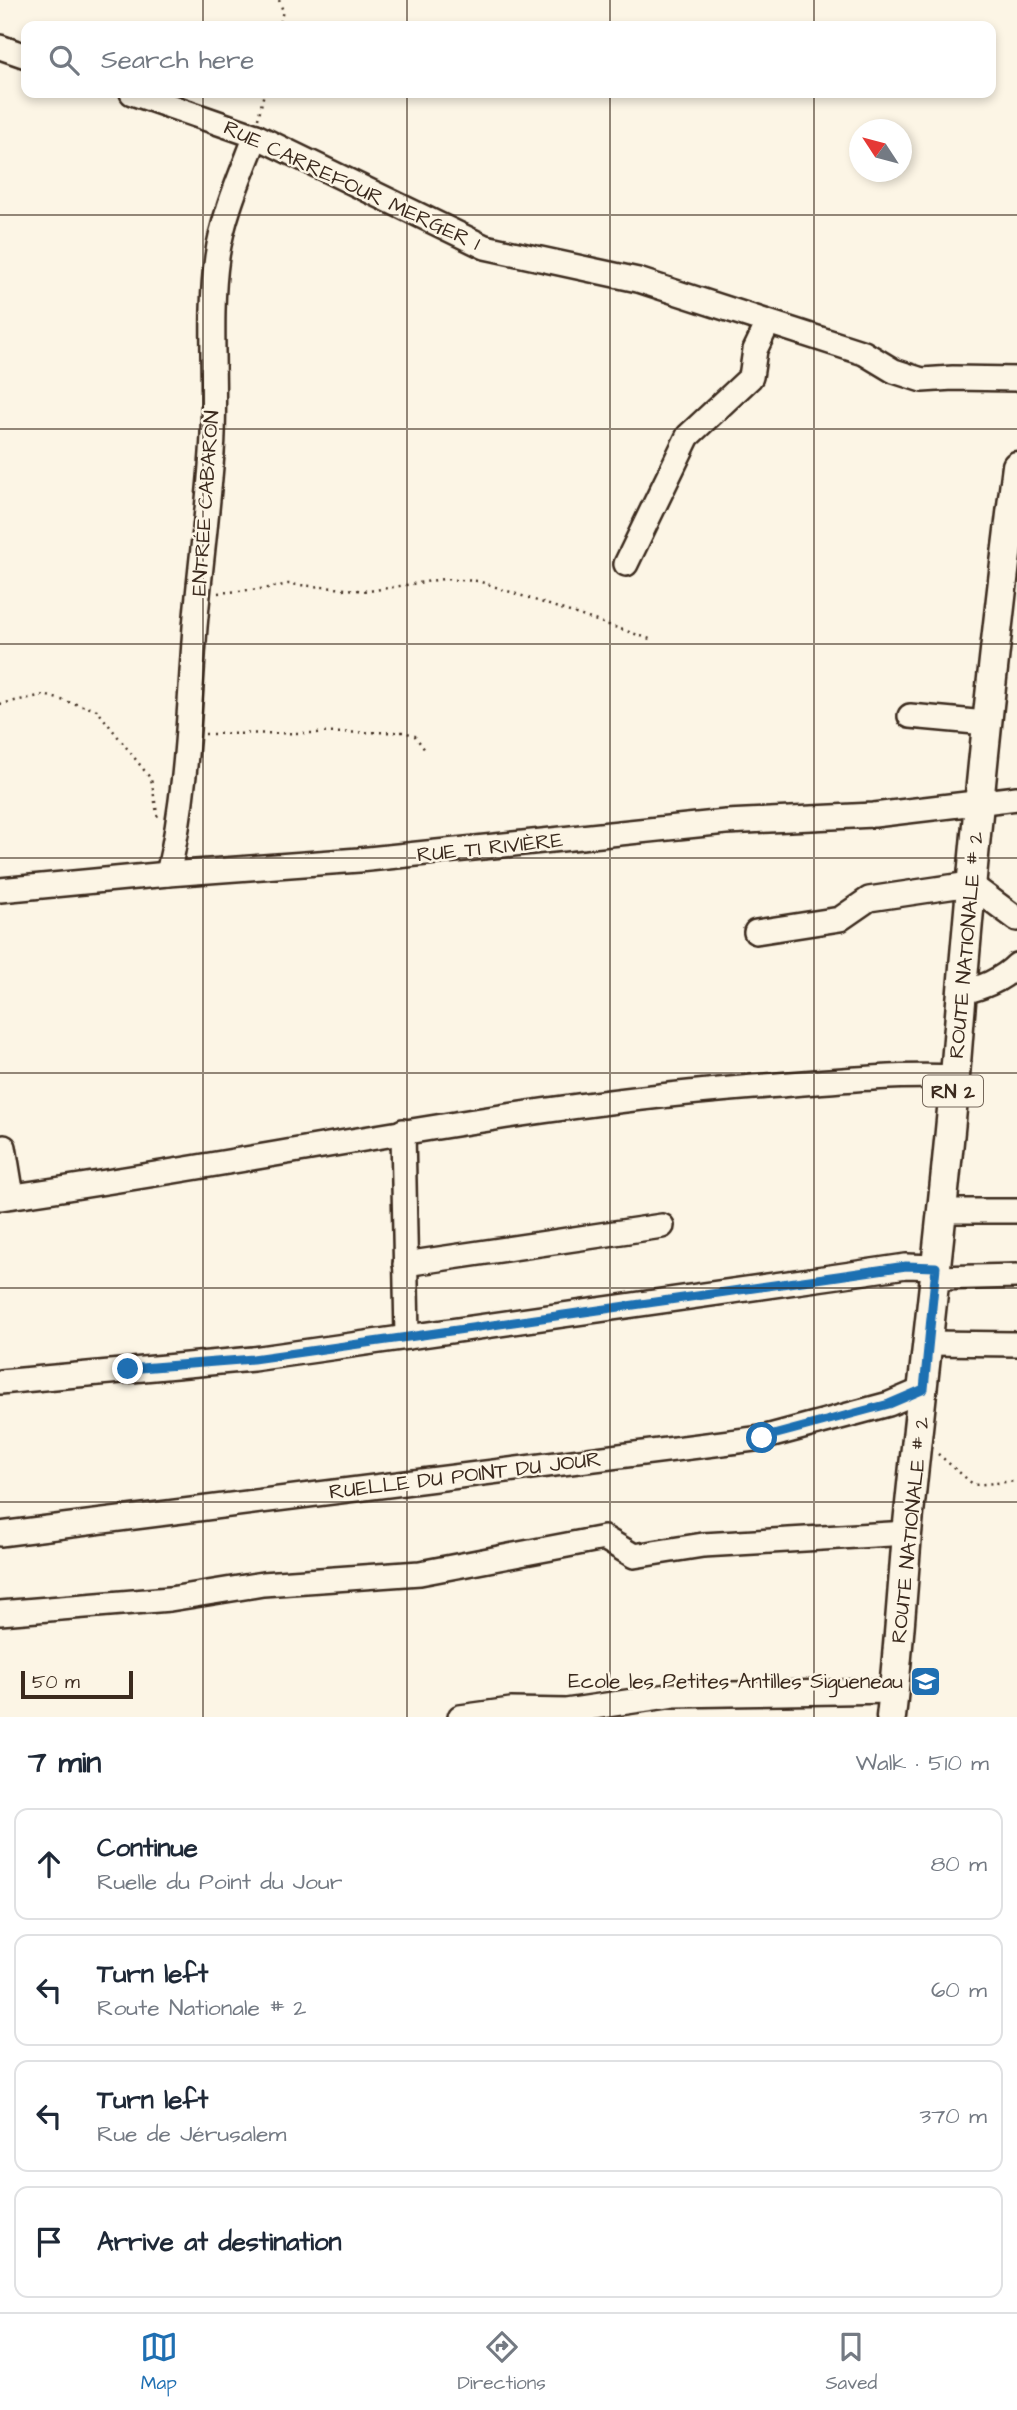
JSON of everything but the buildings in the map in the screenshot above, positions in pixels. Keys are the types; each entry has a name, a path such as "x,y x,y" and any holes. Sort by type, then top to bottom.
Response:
{"main road":[{"name":"ROUTE NATIONALE # 2","path":"893,1704 986,723 1017,466"}],"street":[{"path":"0,47 21,54"},
{"name":"RUE CARREFOUR MERGER 1","path":"146,98 256,136 485,247 638,280 864,353 894,372 922,380 1017,379"},
{"name":"ENTRÉE CABARON","path":"168,874 176,839 188,734 212,451 217,257 231,199 256,136"},
{"path":"626,564 688,436 751,377 755,350 768,323"},
{"path":"910,716 986,723"},
{"name":"RUE TI RIVIÈRE","path":"0,890 359,860 726,822 874,815 980,801 1017,799"},
{"path":"756,932 840,919 869,899 970,884 1017,919"},
{"path":"960,993 980,988 1008,974 1017,965"},
{"path":"4,1147 6,1197 403,1131 655,1095 910,1075 954,1077"},
{"path":"403,1131 407,1337"},
{"path":"940,1211 1017,1211"},
{"path":"405,1264 662,1226"},
{"path":"0,1382 253,1359 906,1266 935,1272 1017,1276"},
{"path":"928,1343 1017,1344"},
{"name":"RUELLE DU POINT DU JOUR","path":"0,1534 762,1438 889,1404 924,1389"},
{"path":"0,1614 170,1599 263,1584 420,1573 604,1538 634,1556 703,1545 908,1533"},
{"path":"460,1717 511,1710 566,1711 674,1695 893,1704"}],"path":[{"path":"279,0 283,10 280,21"},
{"path":"256,136 263,98"},
{"path":"198,595 270,589 288,584 369,591 443,579 478,582 650,639"},
{"path":"0,704 44,695 97,710 151,779 158,820"},
{"path":"188,734 405,732 415,736 425,750"},
{"path":"918,1444 936,1452 974,1485 1017,1481"}],"place":[{"name":"Ecole les Petites Antilles Sigueneau","path":"926,1681"}],"route":[{"path":"128,1369 253,1359 906,1266 936,1267 924,1389 889,1404 762,1438"}]}
